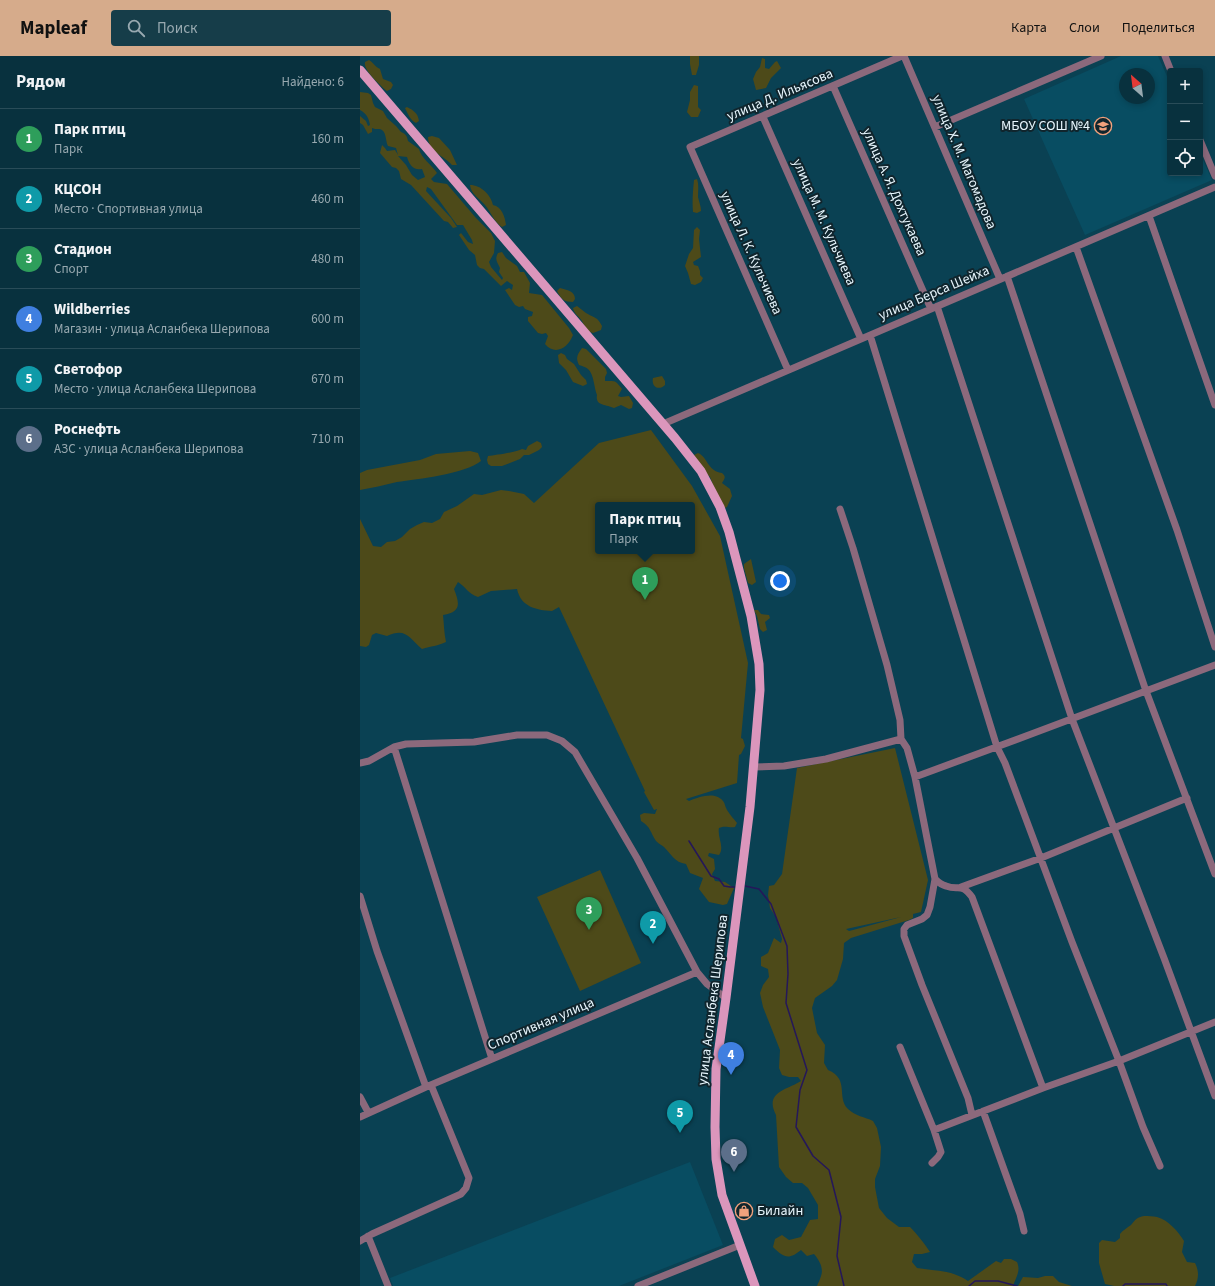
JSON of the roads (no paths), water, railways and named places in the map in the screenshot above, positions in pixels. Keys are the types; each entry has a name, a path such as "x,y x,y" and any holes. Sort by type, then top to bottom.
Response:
{"main road":[{"name":"улица Асланбека Шерипова","path":"360,70 663,424 701,471 717,501 729,532 751,616 759,664 760,690 750,807 716,1070 716,1159 722,1195 755,1286"}],"street":[{"name":"улица Д. Ильясова","path":"690,148 903,56"},
{"name":"улица Х. М. Магомадова","path":"903,56 1000,279"},
{"path":"935,127 1101,56"},
{"path":"1165,56 1170,68"},
{"name":"улица А. Я. Дохтукаева","path":"833,86 934,308 1072,719 1215,1096"},
{"name":"улица М. М. Кульчиева","path":"763,117 861,339"},
{"path":"1203,147 1215,176"},
{"name":"улица Л. К. Кульчиева","path":"690,148 788,370"},
{"name":"улица Берса Шейха","path":"663,424 1007,276 1214,190"},
{"path":"1149,216 1215,405"},
{"path":"1076,247 1177,530 1215,647"},
{"path":"1007,276 1146,691 1215,874"},
{"path":"870,335 997,747 1005,763 1143,1126 1160,1166"},
{"path":"840,510 853,548 887,665 900,720 901,739 907,748 915,777 935,879 927,915 922,919 907,924 904,929 904,936 922,985 968,1098 972,1115"},
{"path":"915,777 1215,665"},
{"path":"360,763 369,761 394,747 406,744 474,742 517,735 546,735 562,741 575,752 637,858 697,972 707,984 726,998"},
{"path":"753,768 784,766 826,759 901,739"},
{"path":"394,747 492,1060"},
{"path":"961,887 1041,858 1187,798"},
{"path":"935,879 946,886 961,887 967,890 972,897 1043,1088"},
{"path":"360,896 377,951 428,1086 469,1178 469,1183 461,1194 360,1241"},
{"name":"Спортивная улица","path":"360,1117 368,1112 428,1086 697,972"},
{"path":"934,1130 1043,1088 1119,1061 1215,1022"},
{"path":"900,1047 934,1130 941,1152 932,1163"},
{"path":"360,1097 368,1112"},
{"path":"983,1111 1020,1214 1024,1231"},
{"path":"368,1236 388,1286"},
{"path":"638,1286 740,1245"}],"waterway":[{"path":"689,841 711,876 719,879 724,886 735,887"},
{"path":"745,886 759,889 771,904 787,946 788,974 786,1003 807,1070 800,1090 796,1127 813,1156 829,1170 841,1217 837,1256 844,1286"},
{"path":"969,1286 975,1281 998,1281 1017,1286"},
{"path":"1123,1286 1125,1284 1166,1284 1167,1286"}],"place":[{"name":"МБОУ СОШ №4","path":"1103,126"},
{"name":"Парк птиц","path":"645,600"},
{"name":"Стадион","path":"589,930"},
{"name":"КЦСОН","path":"653,944"},
{"name":"Wildberries","path":"731,1075"},
{"name":"Светофор","path":"680,1133"},
{"name":"Роснефть","path":"734,1172"},
{"name":"Билайн","path":"744,1211"}]}
